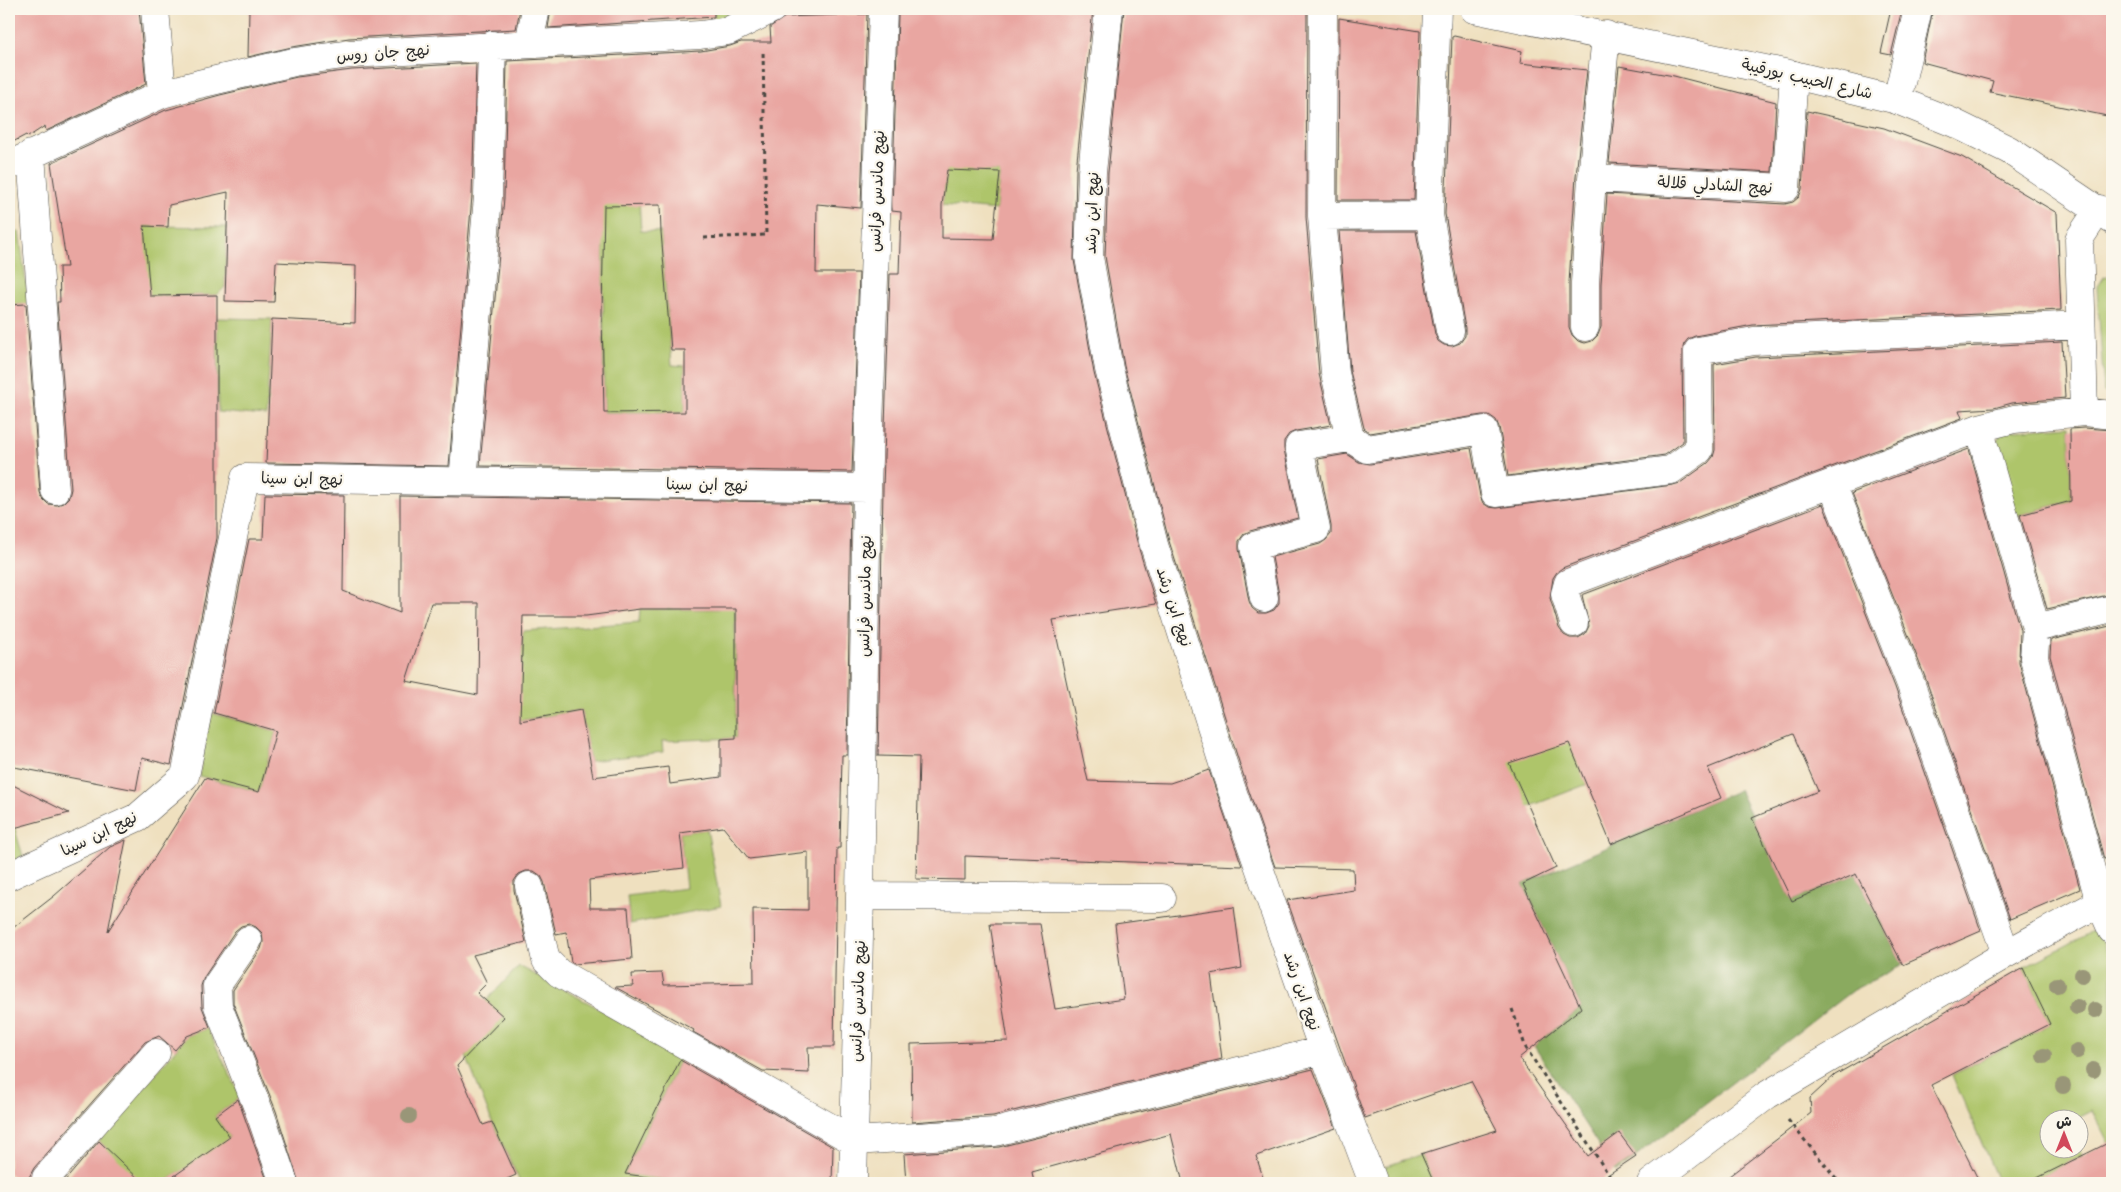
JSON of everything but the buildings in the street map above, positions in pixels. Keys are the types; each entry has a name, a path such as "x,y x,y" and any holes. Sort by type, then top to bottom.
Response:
{"street":[{"path":"156,9 162,94"},
{"path":"529,43 536,9"},
{"name":"نهج ماندس فرانس","path":"853,1183 867,488 883,9"},
{"name":"نهج ابن رشد","path":"1109,9 1092,172 1089,257 1109,369 1154,545 1226,773 1323,1050 1372,1183"},
{"path":"1323,9 1322,216 1335,373 1350,438"},
{"path":"1437,9 1429,215 1450,331"},
{"name":"شارع الحبيب بورقيبة","path":"1474,9 1794,75 1897,100 1954,123 2009,150 2105,214"},
{"path":"1897,100 1918,9"},
{"name":"نهج جان روس","path":"20,159 162,94 294,62 350,54 529,43 700,36 728,31 767,12"},
{"path":"1585,327 1585,283 1592,178 1606,35"},
{"path":"463,481 488,197 492,45"},
{"name":"نهج الشادلي قلالة","path":"1592,178 1786,188 1794,75"},
{"path":"20,159 55,490"},
{"path":"2084,412 2079,239 2105,214"},
{"path":"1322,216 1429,215"},
{"path":"1264,598 1254,546 1316,530 1299,446 1350,438 1367,449 1484,430 1495,493 1671,470 1699,450 1698,350 1754,341 2081,325"},
{"path":"1574,623 1565,594 1568,583 1980,428 2014,420 2084,412 2112,414"},
{"path":"1980,428 2036,628 2034,658 2106,900 2112,930"},
{"name":"نهج ابن سينا","path":"9,876 138,817 185,776 245,478 867,488"},
{"path":"1832,484 1910,682 2006,954"},
{"path":"2036,628 2112,609"},
{"path":"529,886 546,960 558,973 854,1141 995,1132 1323,1050"},
{"path":"860,896 1162,898"},
{"path":"1651,1183 1767,1095 2006,954 2106,900"},
{"path":"248,940 217,985 216,995 218,1006 261,1116 284,1183"},
{"path":"46,1183 46,1178 156,1053"}],"path":[{"path":"704,238 766,235 767,12"},
{"path":"1512,1009 1526,1048 1614,1183"},
{"path":"1767,1095 1840,1183"},
{"path":"649,1183 650,1178"}],"green space":[{"path":"714,9 738,9 714,24"},
{"path":"964,40 987,171 1000,172 996,210 942,205"},
{"path":"638,183 641,231 661,232 672,365 685,366 685,412 604,412 603,248 593,193"},
{"path":"144,226 227,227 225,287 217,295 147,296"},
{"path":"19,231 29,304 9,305 9,232"},
{"path":"2112,275 2112,399 2104,392 2097,288 2104,277"},
{"path":"217,318 272,319 266,416 218,412"},
{"path":"2070,426 2071,501 2016,516 1996,443 2002,431"},
{"path":"735,605 736,738 662,741 663,752 590,761 581,710 518,721 523,631 639,622 640,609 718,609"},
{"path":"1537,687 1598,780 1528,807 1477,774"},
{"path":"211,713 276,731 259,792 199,776"},
{"path":"1739,790 1792,901 1856,874 1903,965 1853,990 1616,1172 1534,1046 1581,1008 1523,884"},
{"path":"9,810 23,856 9,863"},
{"path":"707,829 721,906 630,924 627,896 686,888 680,833"},
{"path":"2098,929 2112,960 2112,1150 2092,1110 2088,1112 2088,1110 2038,1110 2038,1160 2073,1160 2040,1177 2044,1183 1999,1183 1952,1075 2050,1024 2023,968"},
{"path":"519,966 683,1053 625,1174 692,1183 520,1182 492,1122 466,1056 486,1001"},
{"path":"207,1028 241,1097 215,1116 231,1138 164,1183 147,1183 145,1181 142,1183 85,1183 83,1181 111,1153 99,1141 187,1036"},
{"path":"1421,1154 1434,1183 1390,1183 1384,1167"}]}
